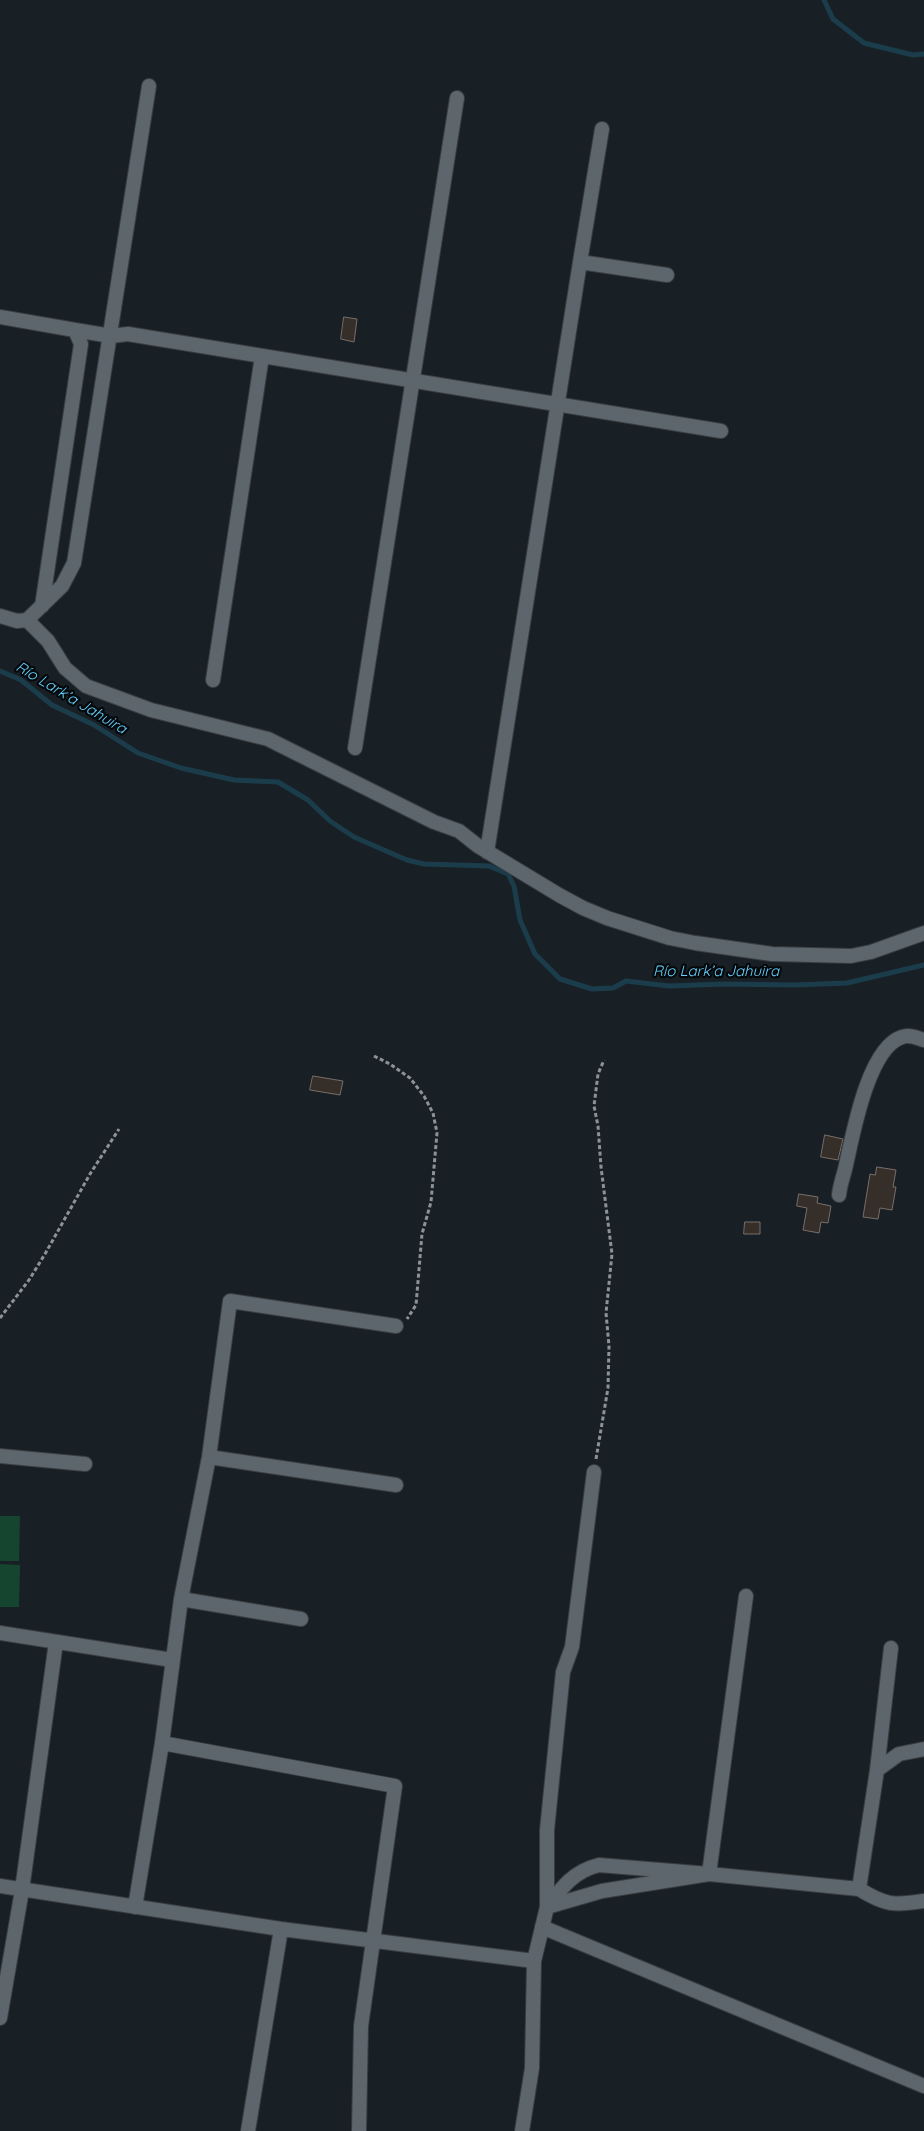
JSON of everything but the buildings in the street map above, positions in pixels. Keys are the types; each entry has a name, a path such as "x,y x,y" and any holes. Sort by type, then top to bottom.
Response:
{"street":[{"path":"0,616 17,621 27,620 62,586 74,563 149,86"},
{"path":"355,748 411,381 457,98"},
{"path":"487,852 602,129"},
{"path":"580,262 667,275"},
{"path":"0,317 111,336 128,334 721,432"},
{"path":"42,606 81,344 75,330"},
{"path":"213,680 262,356"},
{"path":"27,620 48,641 65,668 86,686 151,710 268,739 434,822 459,831 487,852 558,896 607,918 643,930 696,943 772,954 851,956 878,950 924,934"},
{"path":"839,1195 850,1143 870,1076 885,1051 900,1037 908,1035 924,1040"},
{"path":"135,1907 162,1743 181,1599 209,1457 230,1301 396,1326"},
{"path":"0,1456 85,1464"},
{"path":"209,1457 396,1485"},
{"path":"522,2131 532,2068 534,1962 547,1907 547,1830 563,1672 572,1647 594,1472"},
{"path":"709,1874 746,1596"},
{"path":"181,1599 301,1619"},
{"path":"0,1633 172,1660"},
{"path":"0,2018 22,1890 56,1642"},
{"path":"859,1889 877,1770 891,1648"},
{"path":"162,1743 395,1786 361,2026 359,2131"},
{"path":"877,1770 899,1754 924,1748"},
{"path":"547,1907 562,1886 573,1877 586,1868 599,1865 859,1889 878,1900 899,1905 924,1901"},
{"path":"547,1907 602,1891 709,1874"},
{"path":"0,1886 280,1930 534,1962"},
{"path":"542,1927 924,2086"},
{"path":"248,2131 280,1930"}],"path":[{"path":"374,1056 390,1064 410,1078 424,1096 433,1113 437,1133 431,1202 422,1234 416,1305 407,1319 396,1326"},
{"path":"594,1472 602,1435 608,1388 609,1346 606,1313 612,1254 598,1126 594,1106 598,1074 604,1060"},
{"path":"0,1318 29,1280 90,1174 119,1129"}],"green space":[{"path":"0,1516 20,1516 19,1561 0,1561"},
{"path":"0,1564 20,1565 19,1607 0,1607"}],"waterway":[{"path":"824,0 833,19 864,43 913,55 924,54"},
{"name":"Río Lark’a Jahuira","path":"0,671 21,680 52,705 94,725 138,753 181,768 234,780 278,782 308,800 330,821 354,837 407,860 424,864 489,866 508,874 514,886 520,920 535,954 560,979 592,989 613,988 626,981 669,986 724,984 795,985 847,983 924,965"}]}
